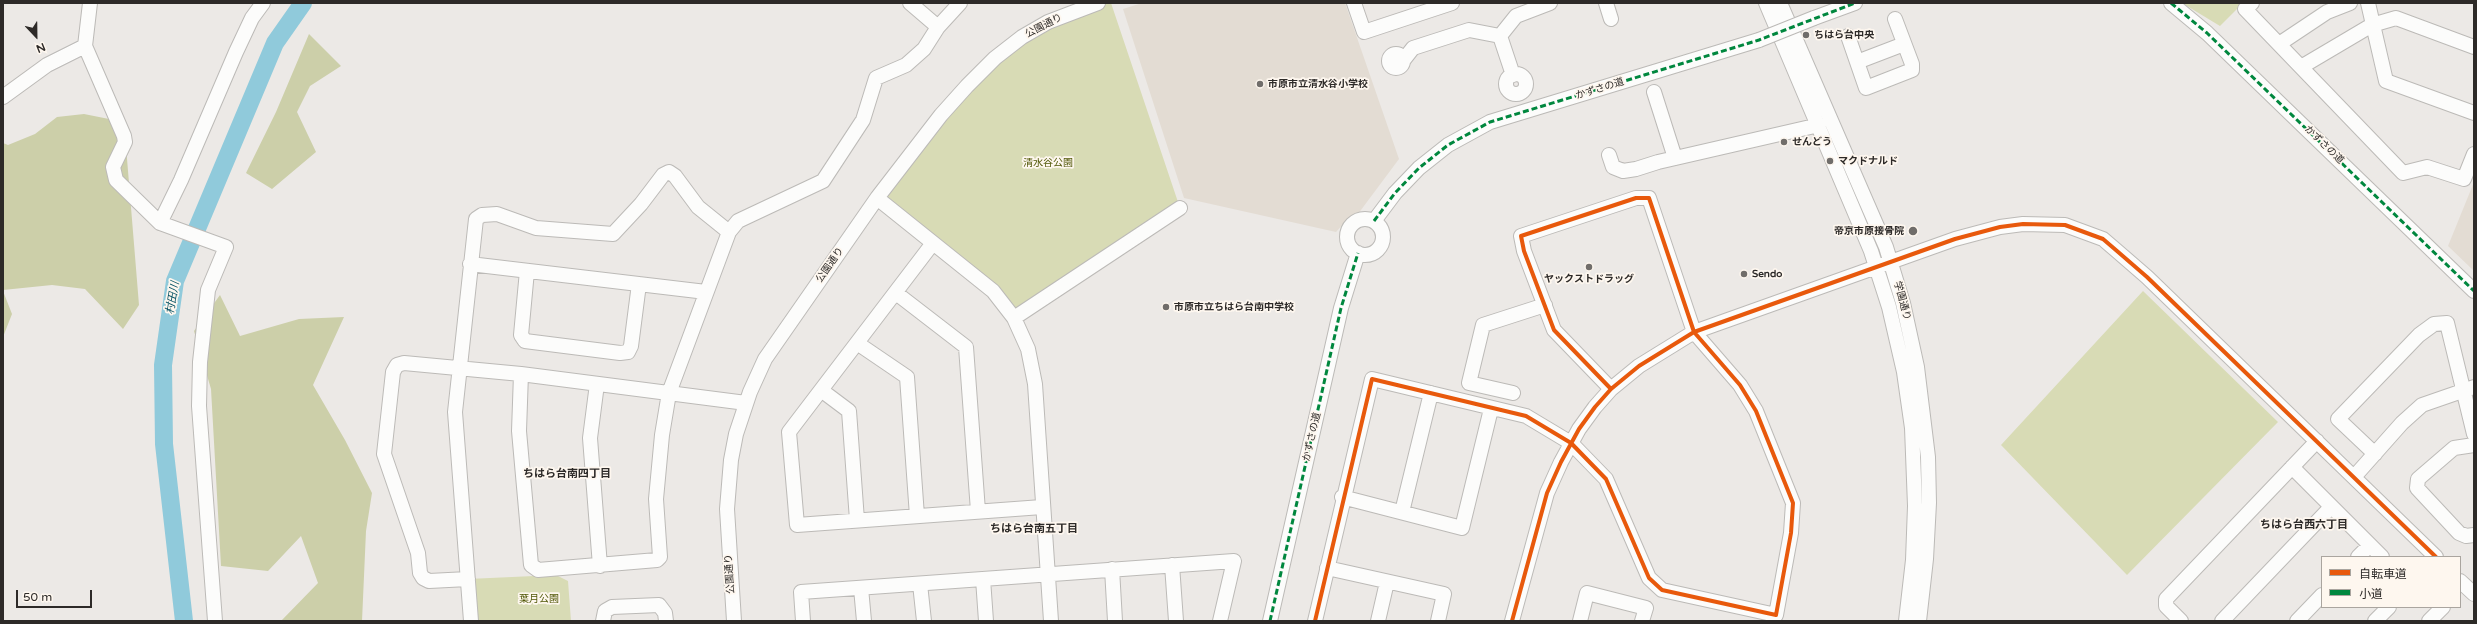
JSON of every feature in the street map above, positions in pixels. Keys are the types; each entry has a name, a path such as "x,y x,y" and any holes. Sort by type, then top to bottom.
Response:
{"street":[{"path":"90,3 85,46 124,136 124,142 113,167 116,180 160,222 226,247 208,290 200,362 199,406 215,621"},
{"path":"160,222 181,180 236,52 252,18 263,3"},
{"path":"910,3 938,27"},
{"path":"521,374 519,431 531,564 538,570 651,562 660,557 656,499 662,435 669,393 729,232 738,221 823,181 863,120 876,78 906,65 924,49 938,27 960,3"},
{"name":"公園通り","path":"734,621 728,536 728,487 736,434 746,403 765,359 778,338 878,198 941,115 995,58 1022,37 1070,8 1098,3"},
{"path":"1354,3 1364,32 1452,3"},
{"path":"1500,36 1516,16 1550,3"},
{"path":"1606,3 1611,19"},
{"name":"学園通り","path":"1766,3 1819,125 1877,267 1889,307 1904,372 1912,428 1915,506 1913,560 1906,621"},
{"name":"学園通り","path":"1780,3 1838,132 1891,262 1903,303 1917,367 1928,457 1929,503 1926,559 1919,621"},
{"name":"かずさの道","path":"1374,221 1395,193 1419,168 1448,145 1490,122 1759,40 1855,3"},
{"name":"かずさの道","path":"2171,3 2207,33 2474,291"},
{"path":"2252,3 2245,9 2403,173 2427,167 2464,179 2474,154"},
{"path":"2279,44 2327,12 2350,3"},
{"path":"2368,3 2386,81 2474,113"},
{"path":"2301,67 2372,24 2396,18 2474,47"},
{"path":"1848,36 1866,88 1912,70 1895,19"},
{"path":"1402,62 1413,48 1469,30 1500,36"},
{"path":"1500,36 1513,75"},
{"path":"1857,62 1904,44"},
{"path":"3,97 47,65 85,46"},
{"path":"1654,92 1675,158"},
{"path":"1609,155 1613,167 1623,171 1819,125"},
{"path":"470,621 455,412 458,368 476,219 482,215 497,214 536,228 613,234 641,204 663,175 669,172 675,176 698,207 729,232"},
{"path":"878,198 993,291 1014,318 1022,332 1033,364 1050,621"},
{"path":"1315,621 1342,497 1372,379 1491,409 1526,416 1571,443 1606,479 1649,578 1662,590 1776,615 1792,533 1793,503 1756,411 1740,385 1694,332 1649,198 1636,198 1521,236 1524,251 1554,330 1611,389"},
{"path":"1014,318 1180,208"},
{"path":"1365,218 1374,221 1382,229 1382,243 1372,253 1358,254 1348,244 1348,230 1358,220 1365,218"},
{"path":"1512,621 1547,493 1571,443 1595,407 1611,389 1639,366 1694,332 1955,240 2000,227 2023,224 2064,225 2103,239 2137,267 2435,556"},
{"path":"933,243 789,432 797,524 1042,507"},
{"name":"かずさの道","path":"1270,621 1341,308 1358,254"},
{"path":"470,264 706,292"},
{"path":"527,271 520,335 525,341 620,353 628,352 631,346 639,284"},
{"path":"896,293 966,347 978,512"},
{"path":"1513,393 1469,383 1483,325 1544,305"},
{"path":"2375,454 2338,419 2419,335 2434,324 2447,323 2469,388 2474,434"},
{"path":"857,343 907,377 917,516"},
{"path":"468,579 428,580 423,578 418,553 384,454 393,372 397,365 404,364 521,374 746,403"},
{"path":"597,384 590,438 600,566"},
{"path":"2354,476 2402,422 2422,405 2469,388"},
{"path":"821,390 849,411 857,520"},
{"path":"1402,512 1431,393"},
{"path":"1342,497 1462,528 1491,409"},
{"path":"2181,621 2166,606 2166,599 2317,441"},
{"path":"2474,445 2454,448 2418,479 2417,488 2459,533 2466,536 2474,534"},
{"path":"2292,467 2381,556"},
{"path":"2222,621 2332,507"},
{"path":"2359,556 2370,545"},
{"path":"803,621 801,592 1234,561 1220,621"},
{"path":"1172,565 1176,621"},
{"path":"1327,568 1444,594 1438,621"},
{"path":"1112,569 1115,621"},
{"path":"983,579 986,621"},
{"path":"1378,621 1387,582"},
{"path":"920,584 924,621"},
{"path":"861,588 864,621"},
{"path":"1580,621 1587,593 1646,608 1642,621"},
{"path":"2297,621 2321,596"},
{"path":"603,621 604,611 612,607 659,605 665,613 666,621"},
{"path":"2375,621 2388,608"},
{"path":"2429,621 2442,608"}],"shaded area":[{"name":"市原市立清水谷小学校","path":"1142,3 1345,3 1399,159 1358,214 1345,222 1336,232 1184,198 1123,9"},
{"path":"2474,182 2474,271 2448,246"}],"green space":[{"name":"清水谷公園","path":"1098,3 1111,3 1180,208 1014,318 877,198 995,58"},
{"path":"2182,3 2243,3 2220,26"},
{"path":"309,34 341,66 310,86 297,112 316,152 272,189 246,173 276,112"},
{"path":"84,114 124,122 139,305 123,329 85,289 52,285 3,290 3,143 8,145 35,134 57,117"},
{"path":"3,291 12,314 3,337"},
{"path":"2143,291 2278,422 2127,575 2001,445"},
{"path":"220,295 240,336 299,319 344,317 313,385 345,440 372,493 366,531 362,621 281,621 318,583 301,536 268,571 221,566 211,389 194,331"},
{"name":"葉月公園","path":"556,575 568,581 571,621 470,621 468,579"}],"waterway":[{"name":"村田川","path":"184,621 164,444 163,365 175,281 275,43 303,3"}],"marked path":[{"path":"1374,221 1395,193 1419,168 1448,145 1490,122 1759,40 1855,3"},
{"path":"2171,3 2207,33 2474,291"},
{"path":"1270,621 1341,308 1358,253"}],"cycle path":[{"path":"1315,621 1372,379 1526,416 1571,443 1606,479 1649,578 1662,590 1776,615 1791,533 1793,503 1756,411 1740,385 1694,332 1649,198 1636,198 1521,236 1524,251 1554,330 1611,389"},
{"path":"1512,621 1547,493 1561,462 1579,429 1595,407 1611,389 1639,366 1694,332 1955,239 2000,227 2023,224 2065,225 2103,239 2147,277 2435,556"}],"place":[{"name":"ちはら台中央","path":"1806,35"},
{"name":"市原市立清水谷小学校","path":"1260,84"},
{"name":"せんどう","path":"1784,142"},
{"name":"マクドナルド","path":"1830,161"},
{"name":"帝京市原接骨院","path":"1913,231"},
{"name":"ヤックストドラッグ","path":"1589,267"},
{"name":"Sendo","path":"1744,274"},
{"name":"市原市立ちはら台南中学校","path":"1166,307"}],"district":[{"name":"ちはら台南四丁目","path":"567,474"},
{"name":"ちはら台西六丁目","path":"2304,525"},
{"name":"ちはら台南五丁目","path":"1034,529"}]}
